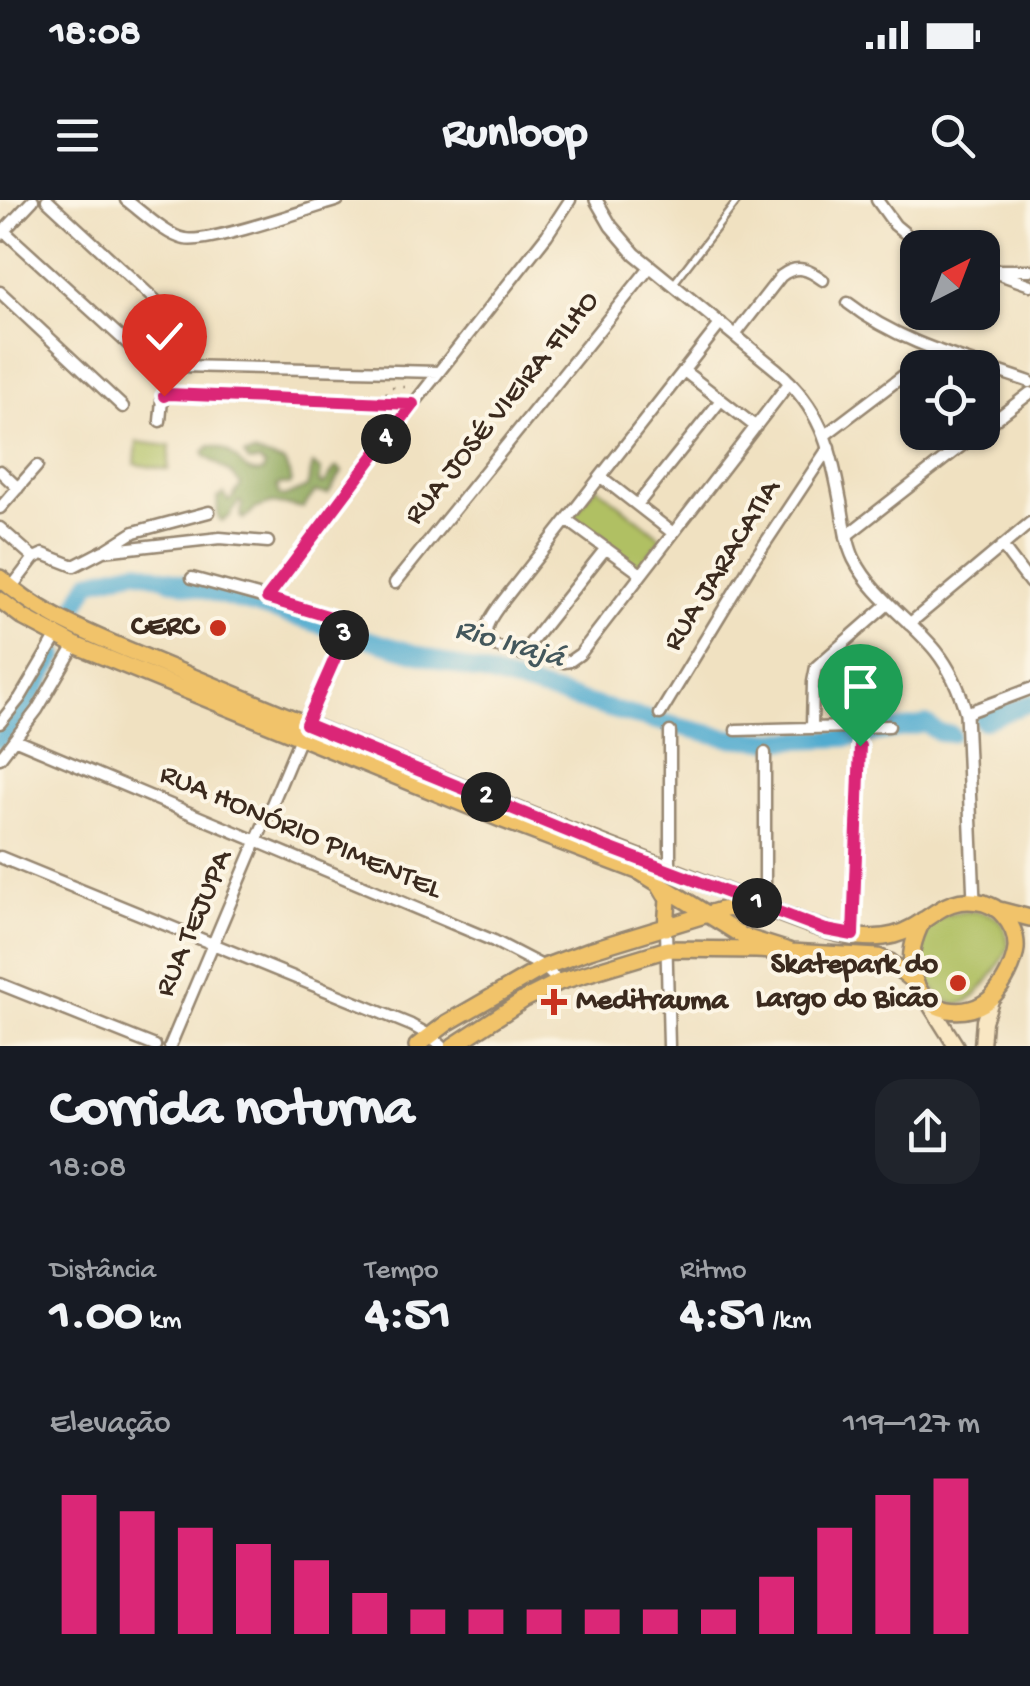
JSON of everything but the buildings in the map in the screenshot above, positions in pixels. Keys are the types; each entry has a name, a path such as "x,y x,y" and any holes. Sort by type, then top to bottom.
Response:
{"main road":[{"path":"4,589 56,636 75,645 826,930 873,938 899,934 946,905 974,901 1030,918"},
{"path":"4,589 76,628 503,820 640,872 744,936 789,951"},
{"path":"656,880 668,898 666,928"},
{"path":"429,1042 544,967 710,914 761,905"},
{"path":"999,910 1015,935 1016,948 1008,976"},
{"path":"914,981 912,946 922,920"},
{"path":"453,1046 525,999 560,982 668,949 878,957 914,981 956,1046"},
{"path":"982,1046 984,1021 992,997 1030,956"},
{"path":"927,1000 947,1011 965,1012 992,997"}],"street":[{"path":"33,200 2,233 137,352"},
{"path":"47,200 154,300"},
{"path":"126,200 176,236 191,240 338,200"},
{"path":"267,598 570,200"},
{"path":"596,200 610,226 650,267 790,382 811,409 827,441 846,536 854,557 888,604 925,638 947,666 962,697 974,901"},
{"path":"878,200 901,230"},
{"name":"RUA JOSÉ VIEIRA FILHO","path":"395,583 650,267"},
{"path":"735,335 790,269 800,268 823,280"},
{"path":"1000,269 1030,270"},
{"path":"1000,274 1030,285"},
{"path":"0,292 124,407"},
{"path":"848,303 884,328 938,350"},
{"path":"720,323 498,606 486,626 486,638 494,646 564,662 575,659 790,382"},
{"path":"180,366 439,372"},
{"path":"684,371 756,426"},
{"path":"1000,372 1030,382"},
{"name":"RUA JARACATIA","path":"660,714 827,441 900,381"},
{"path":"1000,416 1030,393"},
{"path":"160,421 162,400 168,394 413,404"},
{"path":"637,505 722,400"},
{"path":"846,536 957,450"},
{"path":"0,508 38,466"},
{"path":"0,471 18,488"},
{"path":"601,478 673,533"},
{"path":"4,589 34,558 43,554 74,566 134,532 209,512"},
{"path":"567,520 641,574"},
{"path":"909,624 1030,523"},
{"path":"0,528 34,558"},
{"path":"104,551 220,538 268,542"},
{"path":"1002,546 1030,583"},
{"path":"522,654 606,548"},
{"name":"RUA TEJUPA","path":"170,1046 344,635 340,620 192,578"},
{"path":"812,727 816,667 888,604"},
{"path":"0,723 20,698 56,636"},
{"path":"0,758 55,682 75,645"},
{"path":"966,714 1030,689"},
{"path":"736,730 889,726"},
{"path":"670,732 670,870"},
{"name":"RUA HONÓRIO PIMENTEL","path":"16,740 494,941 544,967 560,982"},
{"path":"853,935 860,746"},
{"path":"761,905 765,753"},
{"path":"0,858 213,946 429,1042"},
{"path":"666,928 669,1046"},
{"path":"0,984 155,1046"}],"lane":[{"path":"672,285 738,200"}],"green space":[{"path":"137,442 170,446 168,470 135,464"},
{"path":"210,446 228,452 243,467 255,472 263,472 265,466 259,461 249,462 244,455 254,453 284,462 292,481 290,485 277,486 279,495 284,497 307,487 313,464 321,471 322,485 335,468 342,472 328,494 315,492 303,508 273,503 257,508 243,519 239,501 222,521 218,517 217,498 224,494 231,500 241,485 205,456"},
{"path":"596,486 662,538 637,569 572,518"},
{"path":"974,911 1000,921 1009,947 978,993 966,1002 954,1003 942,998 923,973 920,940 928,926 943,916"}],"waterway":[{"name":"Rio Irajá","path":"72,614 90,581 137,570 444,662 728,738 849,738 926,724 939,733 951,734"},
{"name":"Rio Irajá","path":"0,740 21,714 56,655"},
{"name":"Rio Irajá","path":"983,721 1030,703"}],"place":[{"name":"CERC","path":"218,628"},
{"name":"Skatepark do Largo do Bicão","path":"958,983"},
{"name":"Meditrauma","path":"554,1002"}],"route":[{"path":"164,396 413,404 267,598 340,620 344,626 343,640 306,724 601,845 826,930 853,935 860,746"}]}
